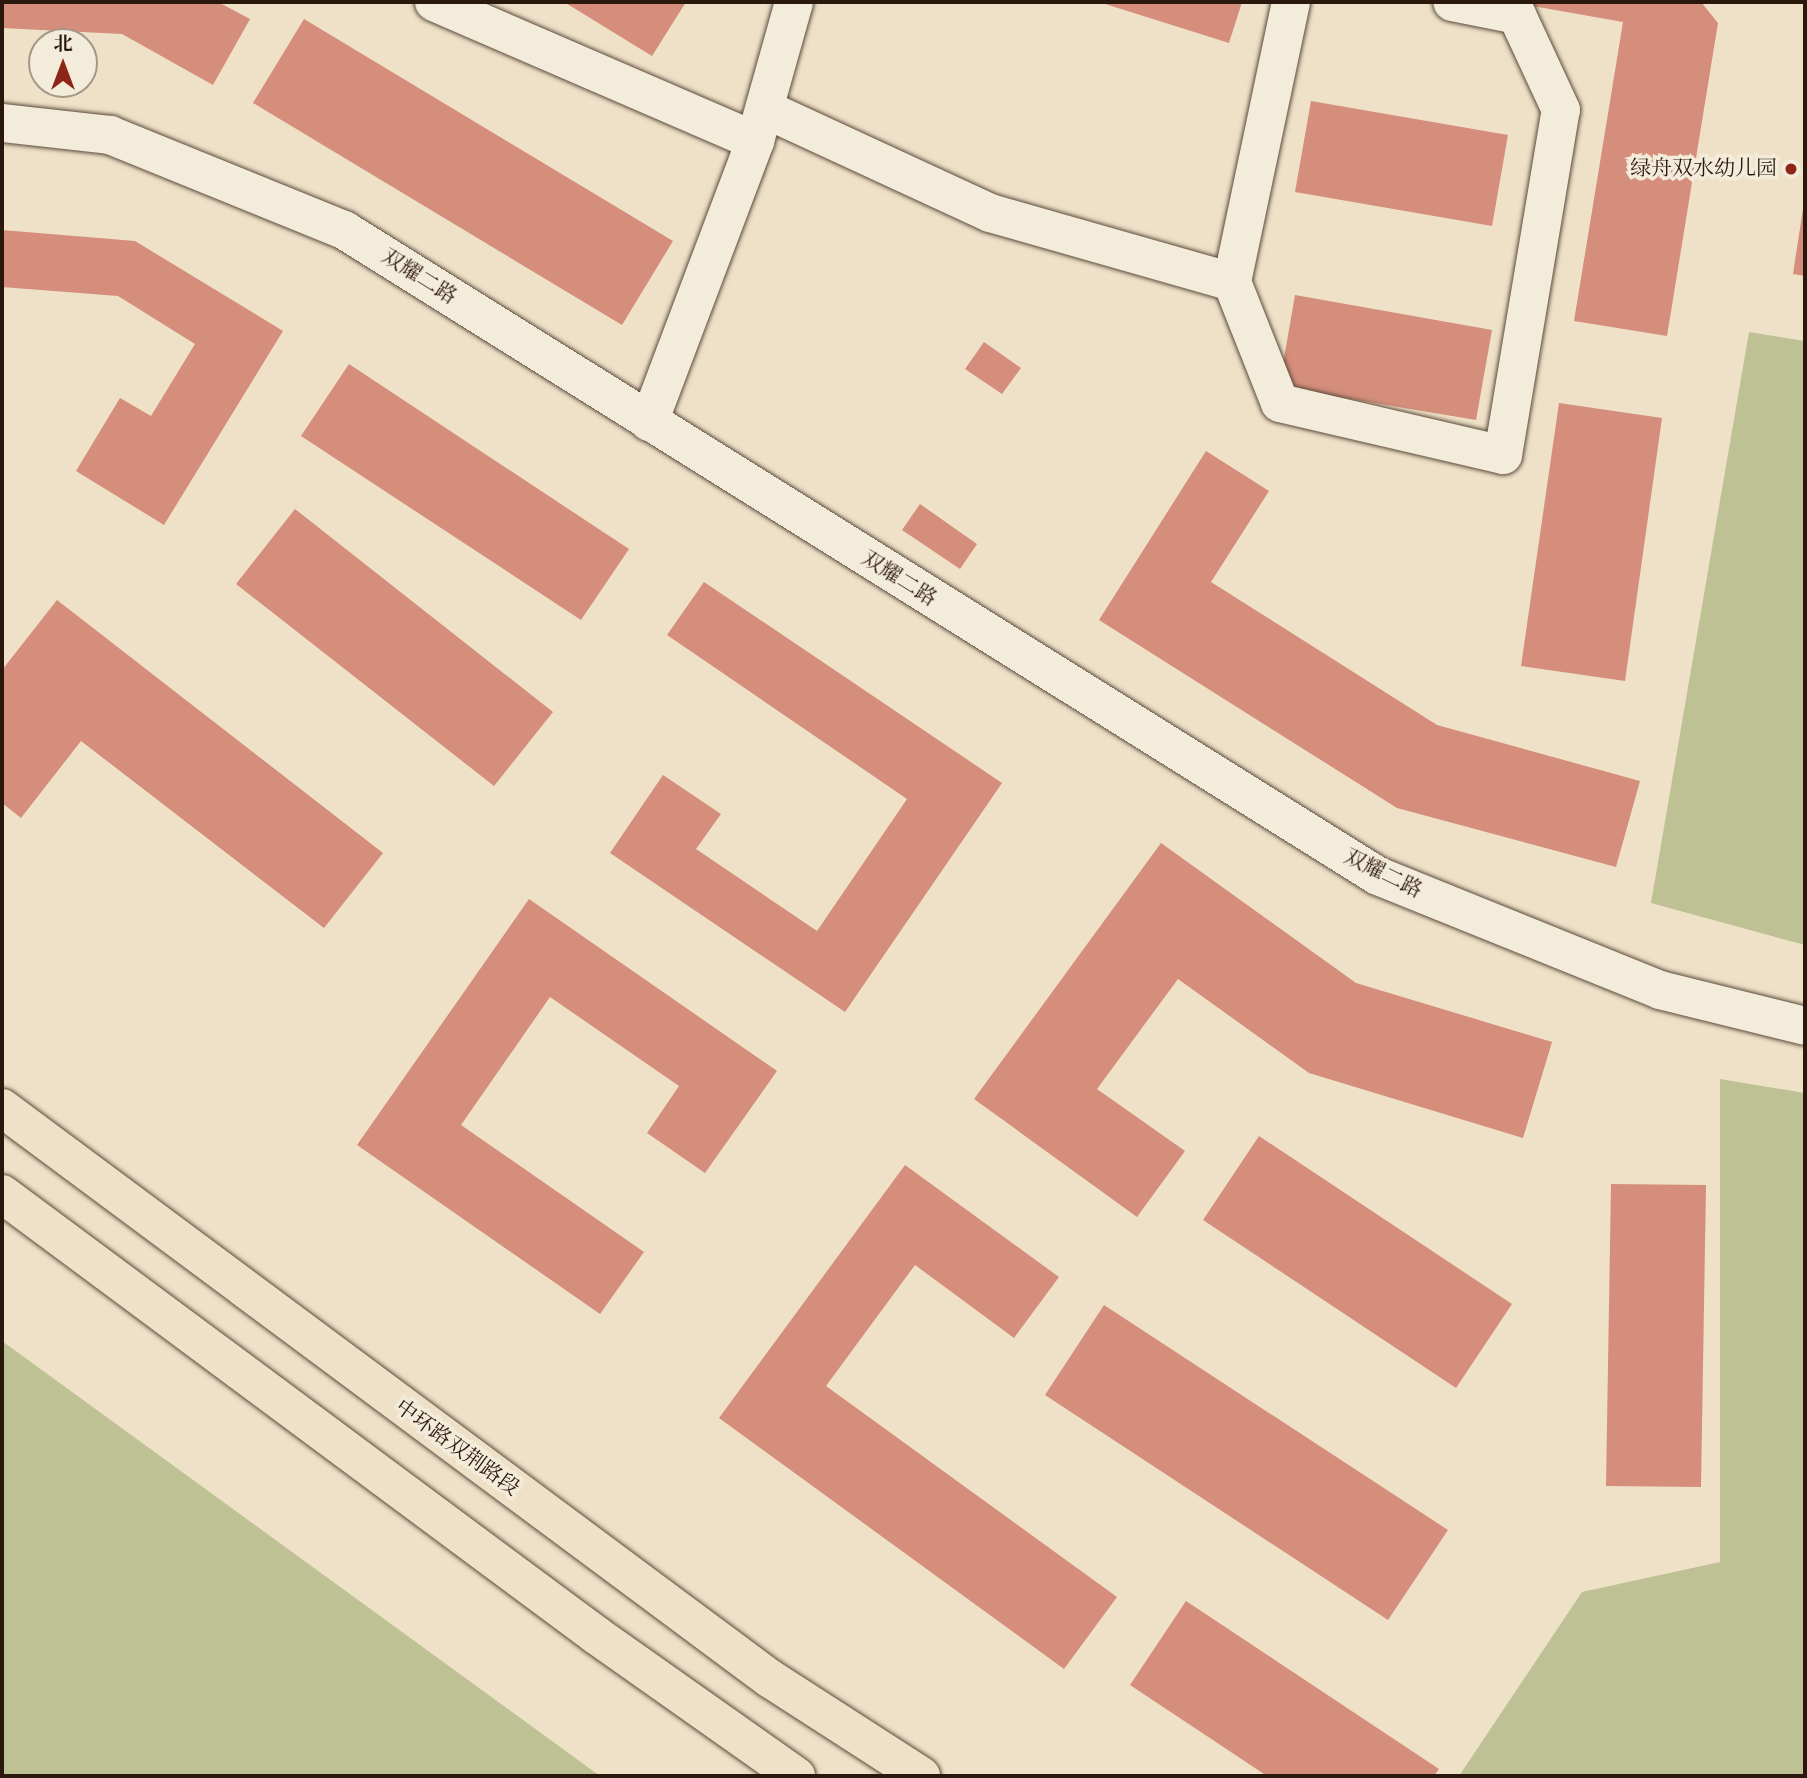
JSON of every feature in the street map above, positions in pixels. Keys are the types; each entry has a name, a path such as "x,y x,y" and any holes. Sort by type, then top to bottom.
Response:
{"main road":[{"name":"中环路双荆路段","path":"2,1108 769,1678 921,1776"},
{"path":"2,1194 596,1634 796,1776"}],"street":[{"path":"435,2 990,213 1232,282"},
{"path":"649,422 760,125 794,2"},
{"path":"1291,2 1232,282 1280,403 1503,455 1561,110 1517,15 1452,2"},
{"name":"双耀二路","path":"2,123 110,135 344,230 1378,876 1660,990 1805,1026"}],"green space":[{"path":"1749,332 1805,341 1805,945 1651,903"},
{"path":"1720,1079 1805,1093 1805,1776 1459,1776 1582,1592 1720,1562"},
{"path":"2,1341 600,1776 2,1776"}],"building":[{"path":"2,2 218,2 250,19 213,85 122,34 98,33 98,28 2,28"},
{"path":"564,2 686,2 652,56"},
{"path":"1099,2 1242,2 1229,43"},
{"path":"1510,2 1701,2 1718,23 1667,336 1574,321 1623,22"},
{"path":"304,19 673,241 622,325 253,103"},
{"path":"1311,101 1508,135 1492,226 1295,192"},
{"path":"1805,202 1805,276 1793,274"},
{"path":"2,230 135,241 283,331 164,525 76,471 120,398 151,416 195,344 118,296 2,287"},
{"path":"1295,295 1492,330 1476,420 1279,387"},
{"path":"984,342 1021,368 1002,394 965,369"},
{"path":"349,364 629,549 581,620 301,436"},
{"path":"1559,403 1662,418 1625,681 1521,666"},
{"path":"1206,451 1269,491 1211,582 1437,725 1640,781 1616,867 1397,808 1099,620"},
{"path":"920,504 977,544 960,569 902,530"},
{"path":"295,509 553,712 494,786 236,584"},
{"path":"704,582 1002,783 845,1012 610,853 663,775 721,814 696,849 817,931 907,799 667,635"},
{"path":"57,600 383,853 324,928 81,741 21,818 2,803 2,670"},
{"path":"1161,843 1356,983 1552,1042 1523,1138 1309,1073 1178,979 1097,1089 1185,1151 1137,1217 974,1099"},
{"path":"529,899 777,1071 705,1173 647,1133 679,1086 550,997 461,1125 644,1252 600,1314 357,1145"},
{"path":"1259,1136 1512,1304 1456,1388 1203,1220"},
{"path":"905,1165 1059,1277 1014,1338 915,1265 826,1386 1117,1597 1064,1669 719,1418"},
{"path":"1611,1184 1706,1185 1701,1487 1606,1486"},
{"path":"1104,1305 1448,1530 1388,1620 1045,1395"},
{"path":"1186,1601 1439,1769 1434,1776 1267,1776 1130,1685"}],"place":[{"name":"绿舟双水幼儿园","path":"1791,169"}]}
